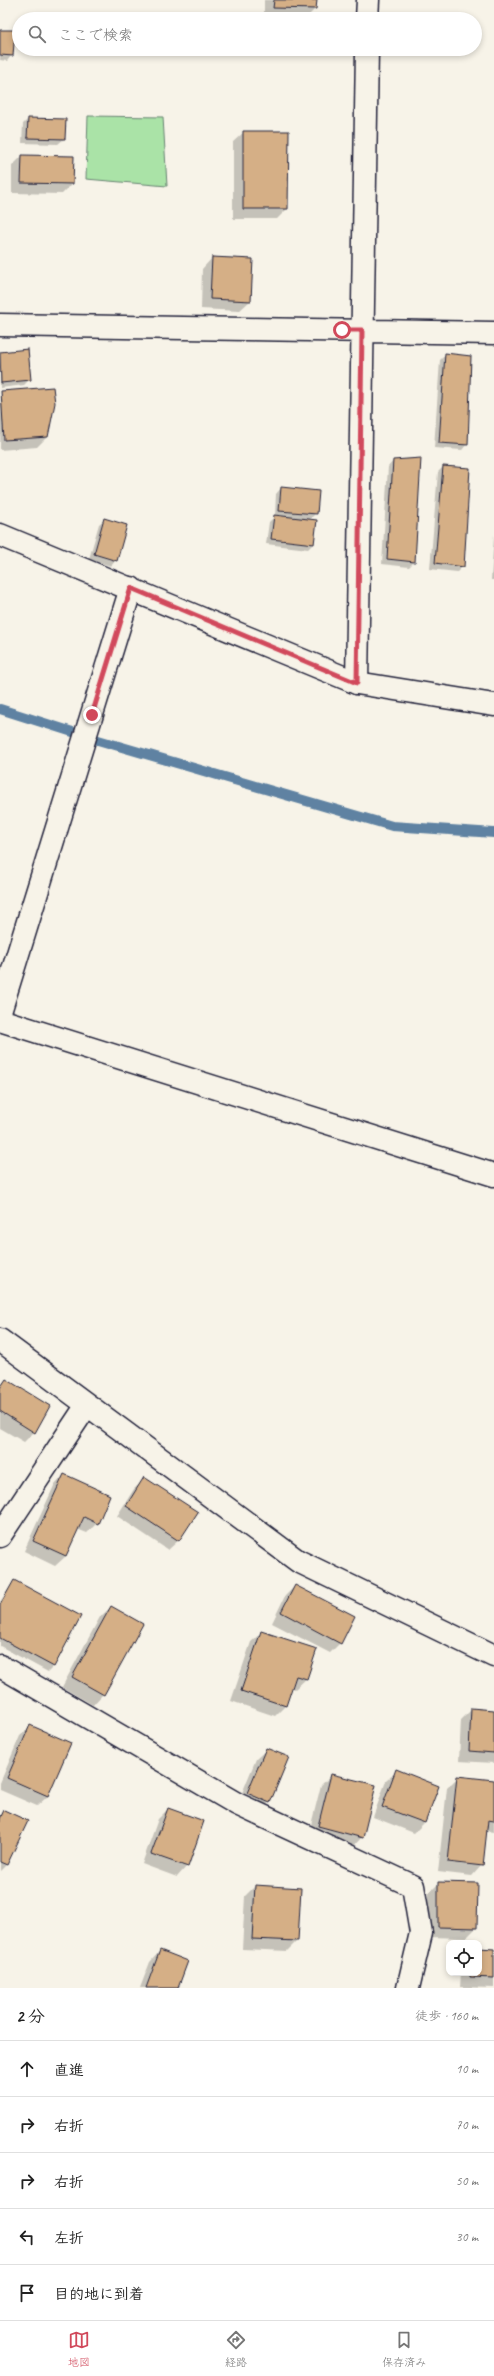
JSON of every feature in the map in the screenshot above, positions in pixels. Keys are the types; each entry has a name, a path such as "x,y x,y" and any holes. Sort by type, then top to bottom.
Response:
{"street":[{"path":"368,0 368,12"},
{"path":"357,683 367,56"},
{"path":"0,325 494,333"},
{"path":"0,535 131,588 357,683 494,705"},
{"path":"0,1012 131,588"},
{"path":"0,1020 494,1175"},
{"path":"0,1340 298,1561 494,1656"},
{"path":"0,1536 86,1405"},
{"path":"0,1666 237,1804 413,1886 421,1933 408,1988"}],"green space":[{"path":"88,116 163,117 167,186 86,179"}],"building":[{"path":"274,0 317,0 316,9 273,8"},
{"path":"0,30 12,30 12,56 0,55"},
{"path":"28,118 66,119 65,139 27,138"},
{"path":"243,131 289,131 288,209 243,209"},
{"path":"22,155 74,156 73,184 21,183"},
{"path":"212,257 253,259 251,301 210,299"},
{"path":"28,349 31,380 1,383 0,352"},
{"path":"445,353 471,356 468,445 439,443"},
{"path":"53,387 55,403 48,437 4,440 1,391"},
{"path":"421,458 415,562 387,559 393,460"},
{"path":"443,466 470,468 464,567 435,563"},
{"path":"281,487 319,491 317,514 279,511"},
{"path":"274,515 317,520 314,544 271,539"},
{"path":"104,518 127,525 117,561 94,554"},
{"path":"6,1379 50,1406 35,1433 0,1411 0,1388"},
{"path":"64,1474 110,1495 98,1524 84,1517 66,1556 33,1541"},
{"path":"144,1477 198,1512 179,1541 126,1506"},
{"path":"14,1580 81,1616 54,1667 0,1638 0,1605"},
{"path":"295,1585 355,1616 341,1644 281,1612"},
{"path":"111,1606 143,1624 104,1695 72,1677"},
{"path":"261,1631 317,1649 307,1679 296,1676 286,1706 241,1691"},
{"path":"471,1708 494,1710 494,1753 469,1751"},
{"path":"30,1725 71,1743 48,1796 7,1778"},
{"path":"266,1748 289,1757 270,1803 247,1793"},
{"path":"396,1769 439,1786 425,1823 382,1807"},
{"path":"331,1774 376,1785 363,1838 318,1826"},
{"path":"457,1776 494,1780 494,1821 488,1820 483,1866 448,1862"},
{"path":"168,1808 204,1821 188,1867 151,1854"},
{"path":"4,1810 28,1821 7,1865 0,1862 0,1819"},
{"path":"438,1882 478,1883 477,1928 438,1927"},
{"path":"255,1885 301,1888 298,1941 252,1939"},
{"path":"482,1948 494,1949 494,1978 470,1977 482,1976"},
{"path":"160,1950 188,1961 178,1988 146,1988"}],"waterway":[{"path":"0,709 98,740 392,826 494,833"}],"route":[{"path":"92,715 131,588 357,683 362,330 342,330"}]}
